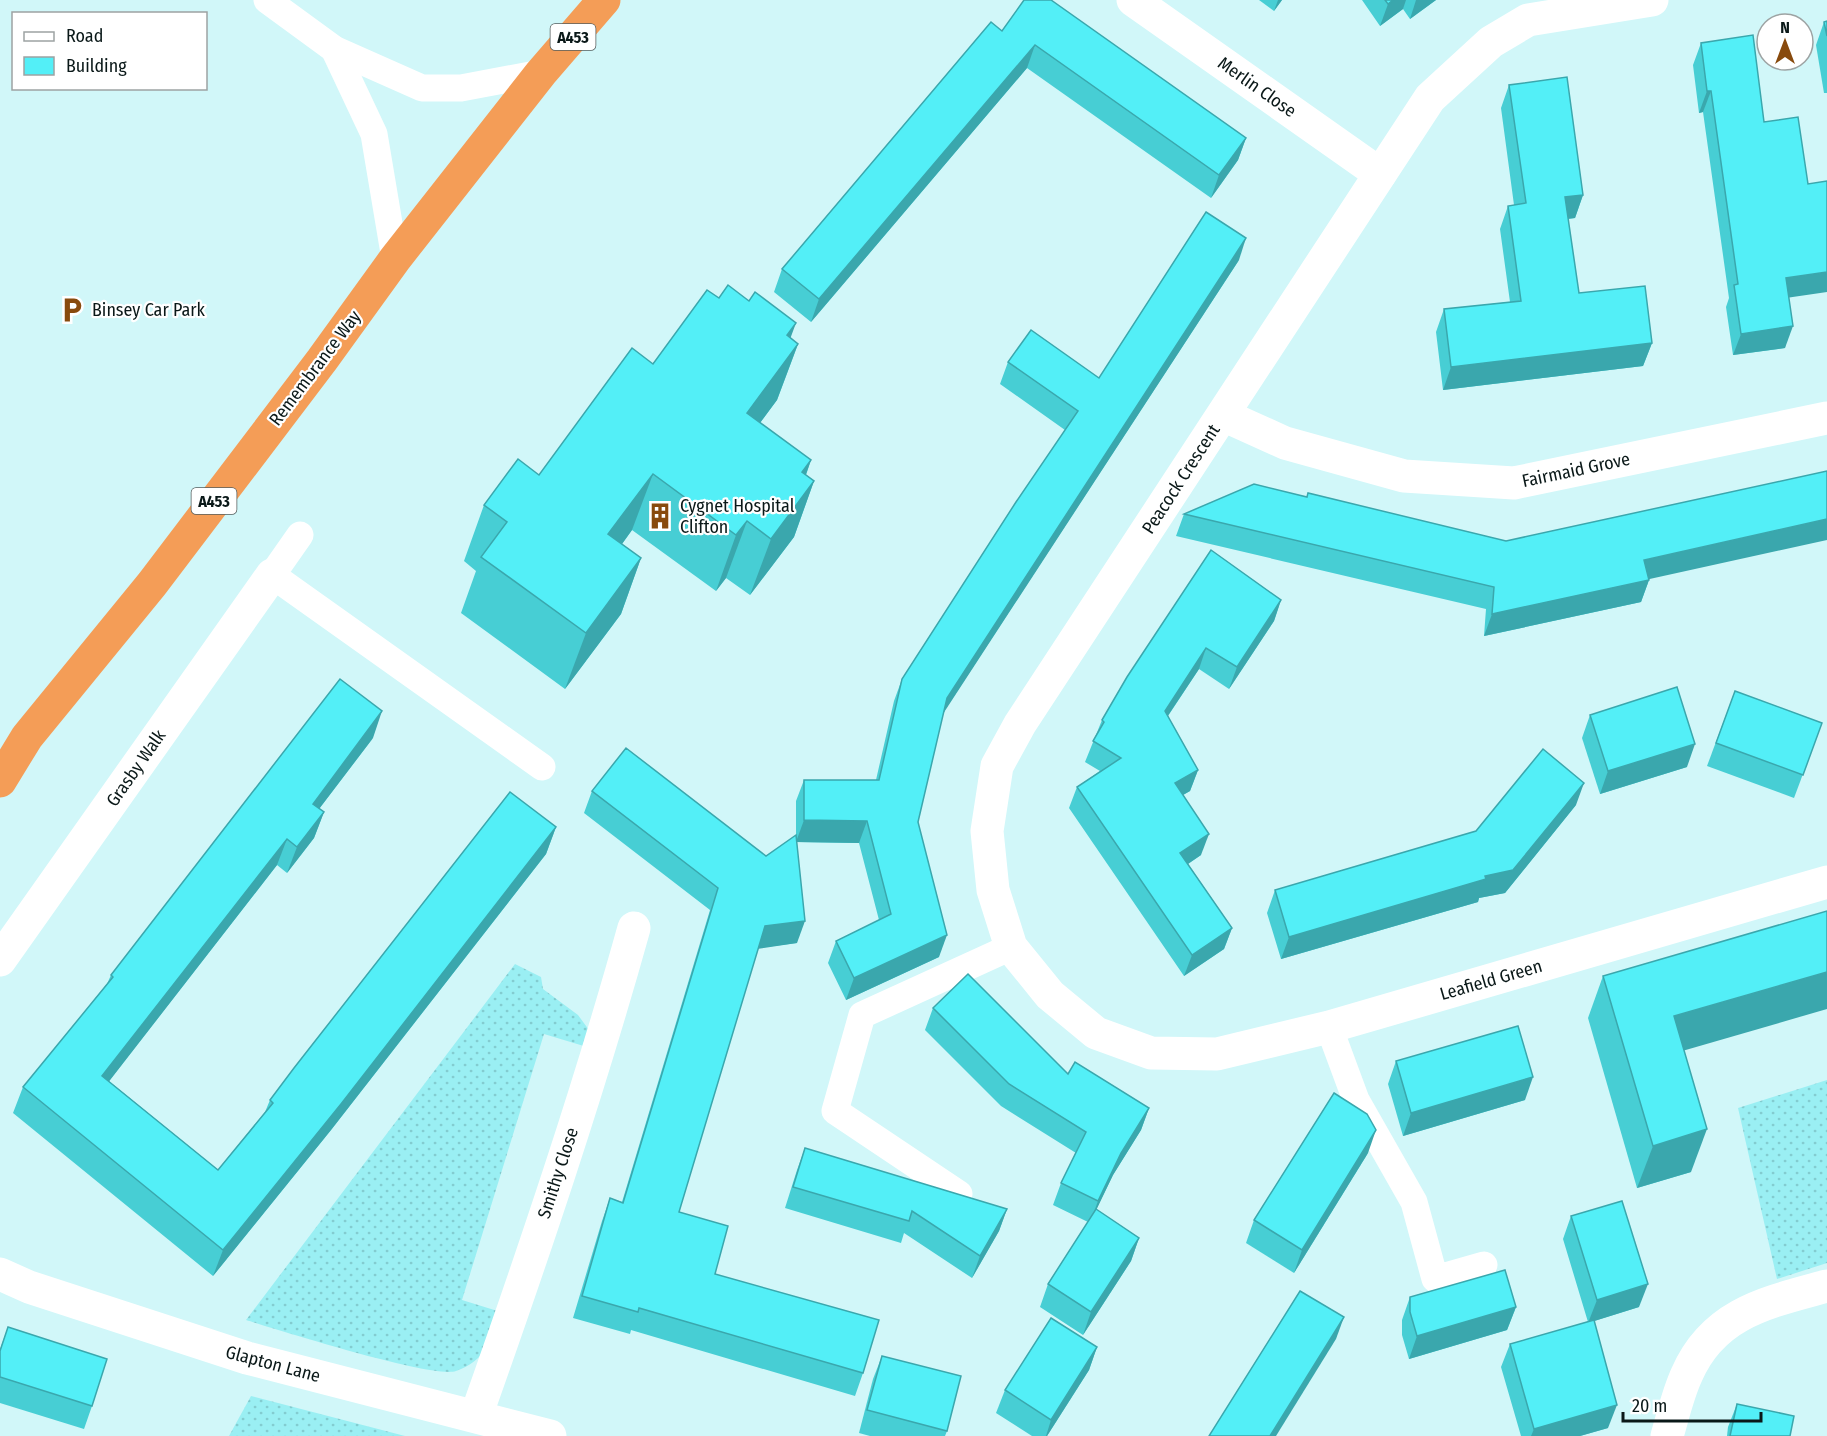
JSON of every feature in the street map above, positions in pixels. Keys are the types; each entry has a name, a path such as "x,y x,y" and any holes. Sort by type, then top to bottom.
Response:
{"highway":[{"name":"Remembrance Way","path":"0,781 27,737 152,584 322,360 395,259 542,73 604,0"},
{"name":"Remembrance Way","path":"0,758 27,737"}],"street":[{"name":"Merlin Close","path":"1133,0 1380,174"},
{"name":"Peacock Crescent","path":"1151,1053 1096,1033 1050,995 1011,947 993,890 987,831 997,766 1020,724 1430,98 1526,10 1652,0"},
{"name":"Fairmaid Grove","path":"1223,415 1285,442 1404,476 1514,483 1827,418"},
{"name":"Grasby Walk","path":"0,960 272,575"},
{"name":"Leafield Green","path":"1151,1053 1217,1054 1329,1027 1827,882"},
{"name":"Smithy Close","path":"476,1416 510,1322 611,1009 634,928"},
{"name":"Glapton Lane","path":"0,1274 29,1287 247,1358 550,1436"},
{"path":"1667,1436 1687,1373 1707,1340 1736,1316 1772,1301 1827,1286"}],"lane":[{"path":"267,0 334,49 422,88 461,88 542,73"},
{"path":"334,49 374,134 395,259"},
{"path":"300,535 272,575 542,767"},
{"path":"959,1194 835,1111 862,1014 1011,947"},
{"path":"1329,1027 1356,1100 1414,1202 1435,1279 1484,1265"}],"shaded area":[{"path":"515,964 541,977 543,989 578,1015 589,1030 587,1047 544,1034 462,1300 504,1313 496,1332 481,1355 466,1367 456,1371 442,1372 388,1361 246,1320"},
{"path":"1827,1080 1827,1263 1777,1279 1738,1108"},
{"path":"251,1396 405,1436 229,1436"}],"building":[{"path":"1024,0 1051,0 1246,138 1219,175 1035,45 819,299 782,269 991,22 1002,31"},
{"path":"1753,35 1755,72 1758,72 1764,122 1798,117 1808,184 1827,181 1827,272 1786,278 1793,326 1741,334 1734,285 1738,284 1711,91 1707,91 1701,43"},
{"path":"1567,77 1583,195 1565,197 1579,293 1645,286 1652,343 1451,367 1444,309 1521,301 1508,206 1526,203 1509,85"},
{"path":"1206,212 1246,238 947,698 918,822 947,935 854,978 836,941 891,914 867,821 804,820 804,780 879,780 902,679 1016,502 1078,411 1008,362 1031,330 1099,378"},
{"name":"Cygnet Hospital Clifton","path":"728,285 749,301 755,292 796,323 787,335 798,344 747,413 811,460 802,472 814,481 771,539 747,521 736,535 653,474 608,534 641,558 586,633 481,557 507,522 484,505 518,459 539,475 632,348 653,364 707,290 719,298"},
{"path":"1827,471 1827,519 1644,560 1649,580 1492,614 1494,587 1184,514 1254,484 1307,497 1308,493 1506,541"},
{"path":"1211,550 1281,600 1237,667 1206,648 1165,711 1198,770 1175,783 1209,834 1180,853 1232,928 1192,955 1077,787 1121,758 1093,741 1104,722 1102,720 1127,677"},
{"path":"340,679 382,711 313,804 324,812 297,847 287,839 102,1076 218,1170 273,1103 270,1100 294,1068 510,792 556,827 341,1104 223,1250 23,1087 113,977 111,975"},
{"path":"1677,687 1695,744 1608,771 1590,715"},
{"path":"1735,691 1822,723 1803,775 1716,743"},
{"path":"626,748 766,856 796,835 805,921 765,926 679,1212 728,1226 715,1274 879,1320 863,1373 639,1308 638,1312 582,1296 610,1198 623,1203 718,888 592,791"},
{"path":"1543,749 1584,783 1513,870 1485,876 1486,879 1289,937 1275,890 1476,831"},
{"path":"1827,911 1827,972 1674,1016 1707,1129 1653,1146 1603,976"},
{"path":"968,974 1068,1074 1075,1062 1149,1108 1121,1153 1098,1201 1061,1183 1086,1132 1009,1084 933,1008"},
{"path":"1518,1026 1533,1077 1411,1113 1396,1061"},
{"path":"1334,1093 1367,1114 1376,1130 1302,1250 1254,1220"},
{"path":"805,1148 1007,1209 980,1256 912,1211 909,1221 793,1187"},
{"path":"1622,1201 1648,1284 1597,1300 1571,1216"},
{"path":"1096,1209 1139,1238 1091,1312 1048,1284"},
{"path":"1505,1270 1516,1307 1417,1336 1410,1312 1410,1297"},
{"path":"1300,1291 1344,1317 1270,1436 1209,1436"},
{"path":"1051,1318 1097,1347 1051,1420 1005,1390"},
{"path":"1594,1320 1617,1405 1534,1429 1510,1344"},
{"path":"8,1327 107,1359 92,1406 0,1377 0,1351"},
{"path":"882,1356 961,1376 947,1431 867,1410"},
{"path":"1737,1404 1794,1416 1790,1436 1730,1436"}],"place":[{"name":"Binsey Car Park","path":"72,310"},
{"name":"Cygnet Hospital Clifton","path":"660,516"}]}
